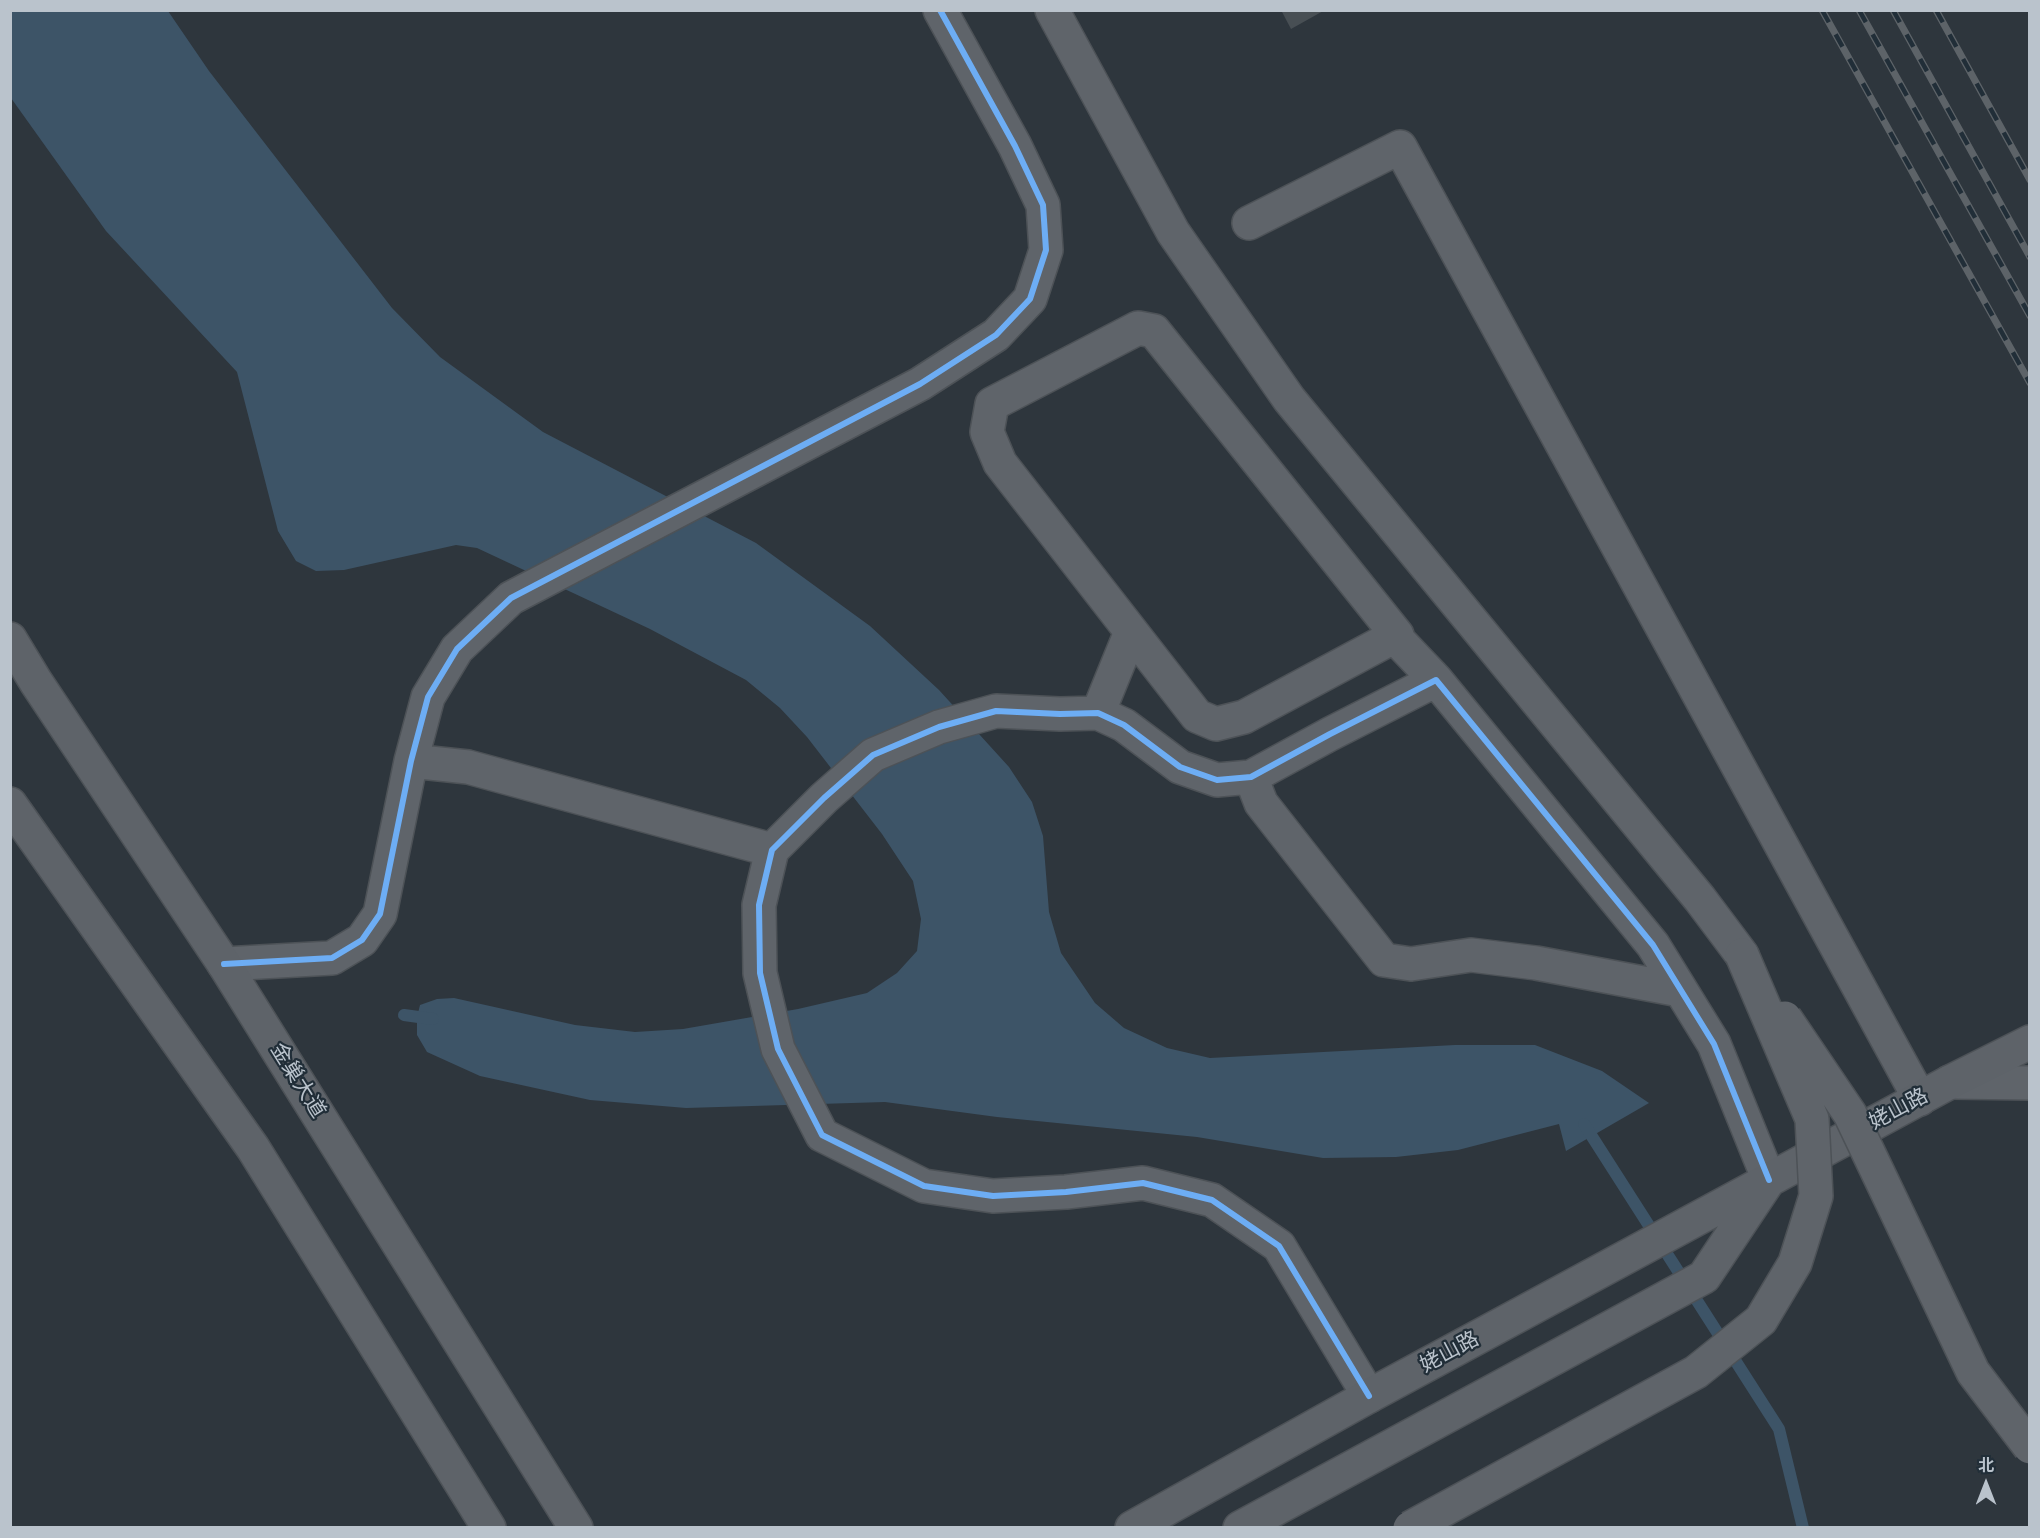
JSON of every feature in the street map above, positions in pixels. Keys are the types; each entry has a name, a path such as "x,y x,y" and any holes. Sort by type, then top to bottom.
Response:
{"main road":[{"name":"金巢大道","path":"10,639 36,682 224,964 576,1527"},
{"path":"10,804 253,1148 489,1527"},
{"name":"姥山路","path":"1132,1527 1369,1396 2030,1042"},
{"name":"姥山路","path":"1240,1527 1704,1277 1769,1180"}],"street":[{"path":"224,964 332,958 362,940 380,914 411,762 428,697 457,649 511,598 920,384 996,334 1030,299 1046,250 1043,205 1015,146 940,10"},
{"path":"1052,10 1173,232 1289,399 1692,889 1742,955 1850,1114 1973,1372 2030,1447"},
{"path":"1249,223 1400,147 1920,1099"},
{"path":"1395,637 1244,717 1216,724 1197,716 1000,463 987,432 992,404 1138,328 1154,331 1397,635 1395,637 1436,680 1653,945 1714,1044 1769,1180"},
{"path":"1098,713 1131,632"},
{"path":"1369,1396 1279,1245 1212,1200 1143,1183 1066,1192 993,1196 924,1186 822,1135 778,1050 760,973 759,905 772,850 824,798 873,755 939,727 996,711 1098,713 1124,725 1180,767 1217,780 1251,777 1436,680"},
{"path":"411,762 468,766 772,850"},
{"path":"1251,777 1261,803 1384,960 1410,964 1471,955 1536,963 1680,990"},
{"path":"1410,1527 1696,1372 1761,1320 1795,1263 1816,1196 1812,1119 1742,955"},
{"path":"1950,1083 2030,1083"}],"water":[{"path":"10,11 168,11 209,71 392,308 440,357 543,432 756,543 870,626 939,690 1009,767 1032,802 1043,836 1049,912 1061,953 1095,1003 1124,1028 1167,1048 1210,1058 1455,1045 1535,1045 1602,1071 1649,1103 1566,1151 1559,1124 1458,1150 1396,1157 1323,1158 1197,1137 997,1117 885,1102 686,1108 590,1100 480,1076 427,1052 417,1035 417,1017 420,1005 437,999 454,998 575,1025 635,1032 683,1029 798,1009 867,993 897,973 917,951 921,919 913,881 882,834 807,737 780,708 746,680 650,629 477,548 456,545 344,570 316,571 296,561 278,531 237,372 106,231 11,98"}],"building":[{"path":"1281,10 1325,10 1291,29"}],"waterway":[{"path":"404,1015 433,1019"},
{"path":"1584,1124 1779,1429 1803,1528"}],"railway":[{"path":"1822,10 2030,383"},
{"path":"1859,10 2030,316"},
{"path":"1893,10 2030,257"},
{"path":"1936,10 2030,180"}],"cycle path":[{"path":"224,964 332,958 362,940 380,914 411,761 428,697 457,649 511,598 920,384 996,335 1030,299 1046,250 1043,205 1015,146 940,10"},
{"path":"1369,1396 1279,1246 1212,1200 1143,1183 1066,1192 993,1196 924,1186 822,1135 778,1049 760,973 759,905 772,850 824,798 873,755 939,727 996,711 1098,713 1124,725 1180,767 1217,780 1251,777 1436,680 1653,945 1714,1044 1769,1180"}]}
